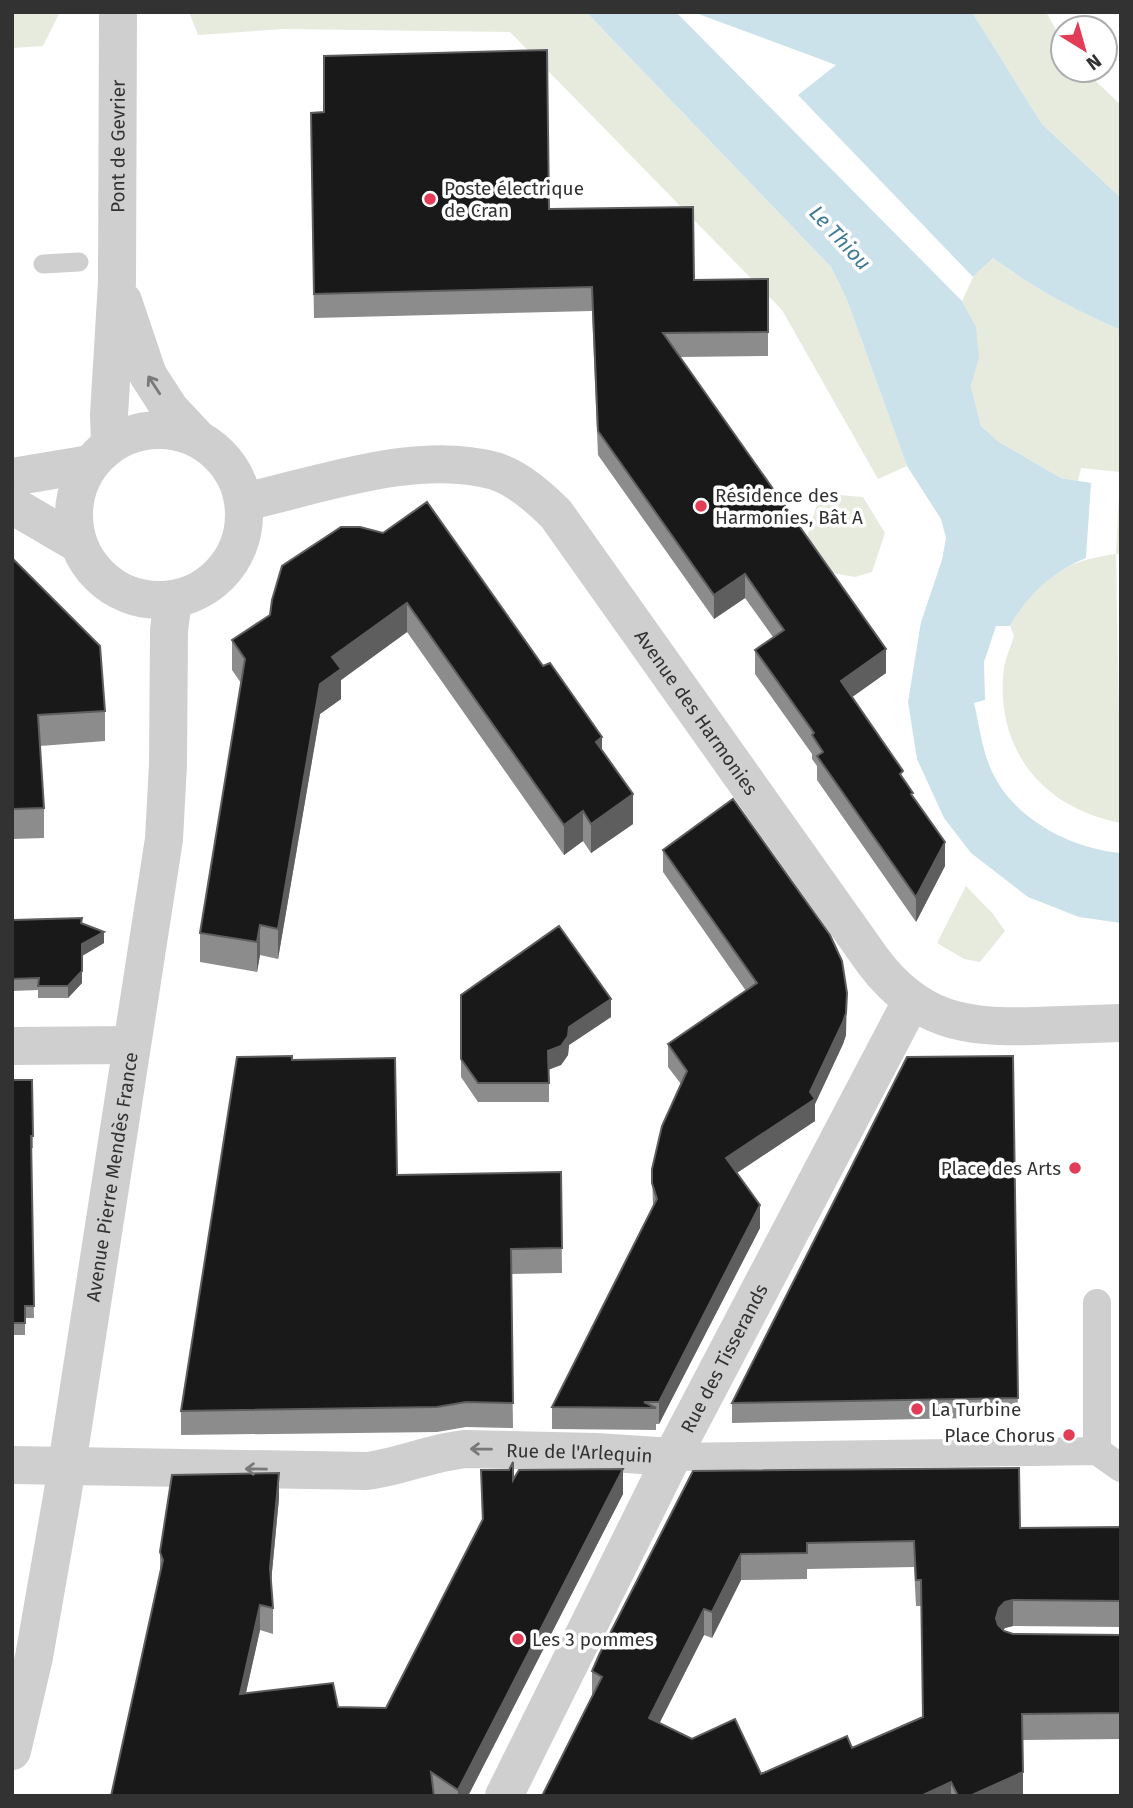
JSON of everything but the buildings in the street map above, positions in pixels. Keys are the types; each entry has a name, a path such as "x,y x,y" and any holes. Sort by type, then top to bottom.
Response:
{"street":[{"name":"Pont de Gevrier","path":"100,454 109,401 117,282 118,12"},
{"name":"Pont de Gevrier","path":"117,282 148,375 170,409 197,438"},
{"path":"12,477 100,454 131,434 153,429 175,431 197,438 228,464 238,482 244,502 244,525 238,547 226,568 212,583 173,600 149,601 125,595 104,582 88,565 77,543 73,516 77,488 100,454"},
{"name":"Avenue des Harmonies","path":"244,502 385,469 451,464 497,472 533,491 556,514 878,968 895,987 912,1000 955,1021 976,1026 1121,1023"},
{"path":"12,505 77,543"},
{"name":"Avenue Pierre Mendès France","path":"12,1751 34,1657 67,1466 130,1045 164,839 168,764 169,630 173,600"},
{"name":"Rue des Tisserands","path":"504,1796 672,1457 912,1000"},
{"path":"12,1046 130,1045"},
{"path":"1097,1303 1097,1451 1121,1468"},
{"name":"Rue de l'Arlequin","path":"12,1465 366,1471 466,1449 672,1457 1097,1451"}],"lane":[{"path":"43,264 79,262"}],"shaded area":[{"path":"12,12 59,14 43,46 12,48"},
{"path":"189,12 586,12 831,267 847,300 907,466 878,479 782,310 510,32 284,29 198,35"},
{"path":"972,12 1046,12 1049,17 1049,84 1099,84 1121,105 1121,198 1042,124"},
{"path":"993,258 1055,298 1121,330 1121,554 1116,554 1120,472 1081,468 1078,481 1061,478 999,442 981,426 971,386 979,359 962,301 973,277"},
{"path":"839,495 863,497 885,533 872,572 855,577 831,573 807,537 817,504"},
{"path":"1116,554 1121,823 1068,804 1047,789 1029,770 1016,748 1007,724 1003,697 1004,667 1014,636 1010,626 1030,596 1041,584 1066,567"},
{"path":"966,886 1005,931 980,962 964,959 937,943"}],"water":[{"name":"Le Thiou","path":"586,12 676,12 962,301 976,327 979,359 971,386 981,426 999,442 1061,478 1091,483 1086,558 1062,570 1042,585 1010,626 996,626 984,662 985,700 974,703 990,767 1012,801 1027,815 1062,837 1082,845 1121,853 1121,923 1079,917 1028,897 971,853 944,818 917,759 908,702 921,622 942,560 946,538 941,519 907,466 847,300 831,267"},
{"path":"693,12 972,12 1042,124 1121,198 1121,330 1055,298 993,258 973,277 798,95 836,65"}],"place":[{"name":"Poste électrique de Cran","path":"430,199"},
{"name":"Résidence des Harmonies, Bât A","path":"701,506"},
{"name":"Place des Arts","path":"1075,1168"},
{"name":"La Turbine","path":"917,1409"},
{"name":"Place Chorus","path":"1069,1435"},
{"name":"Les 3 pommes","path":"518,1639"}]}
